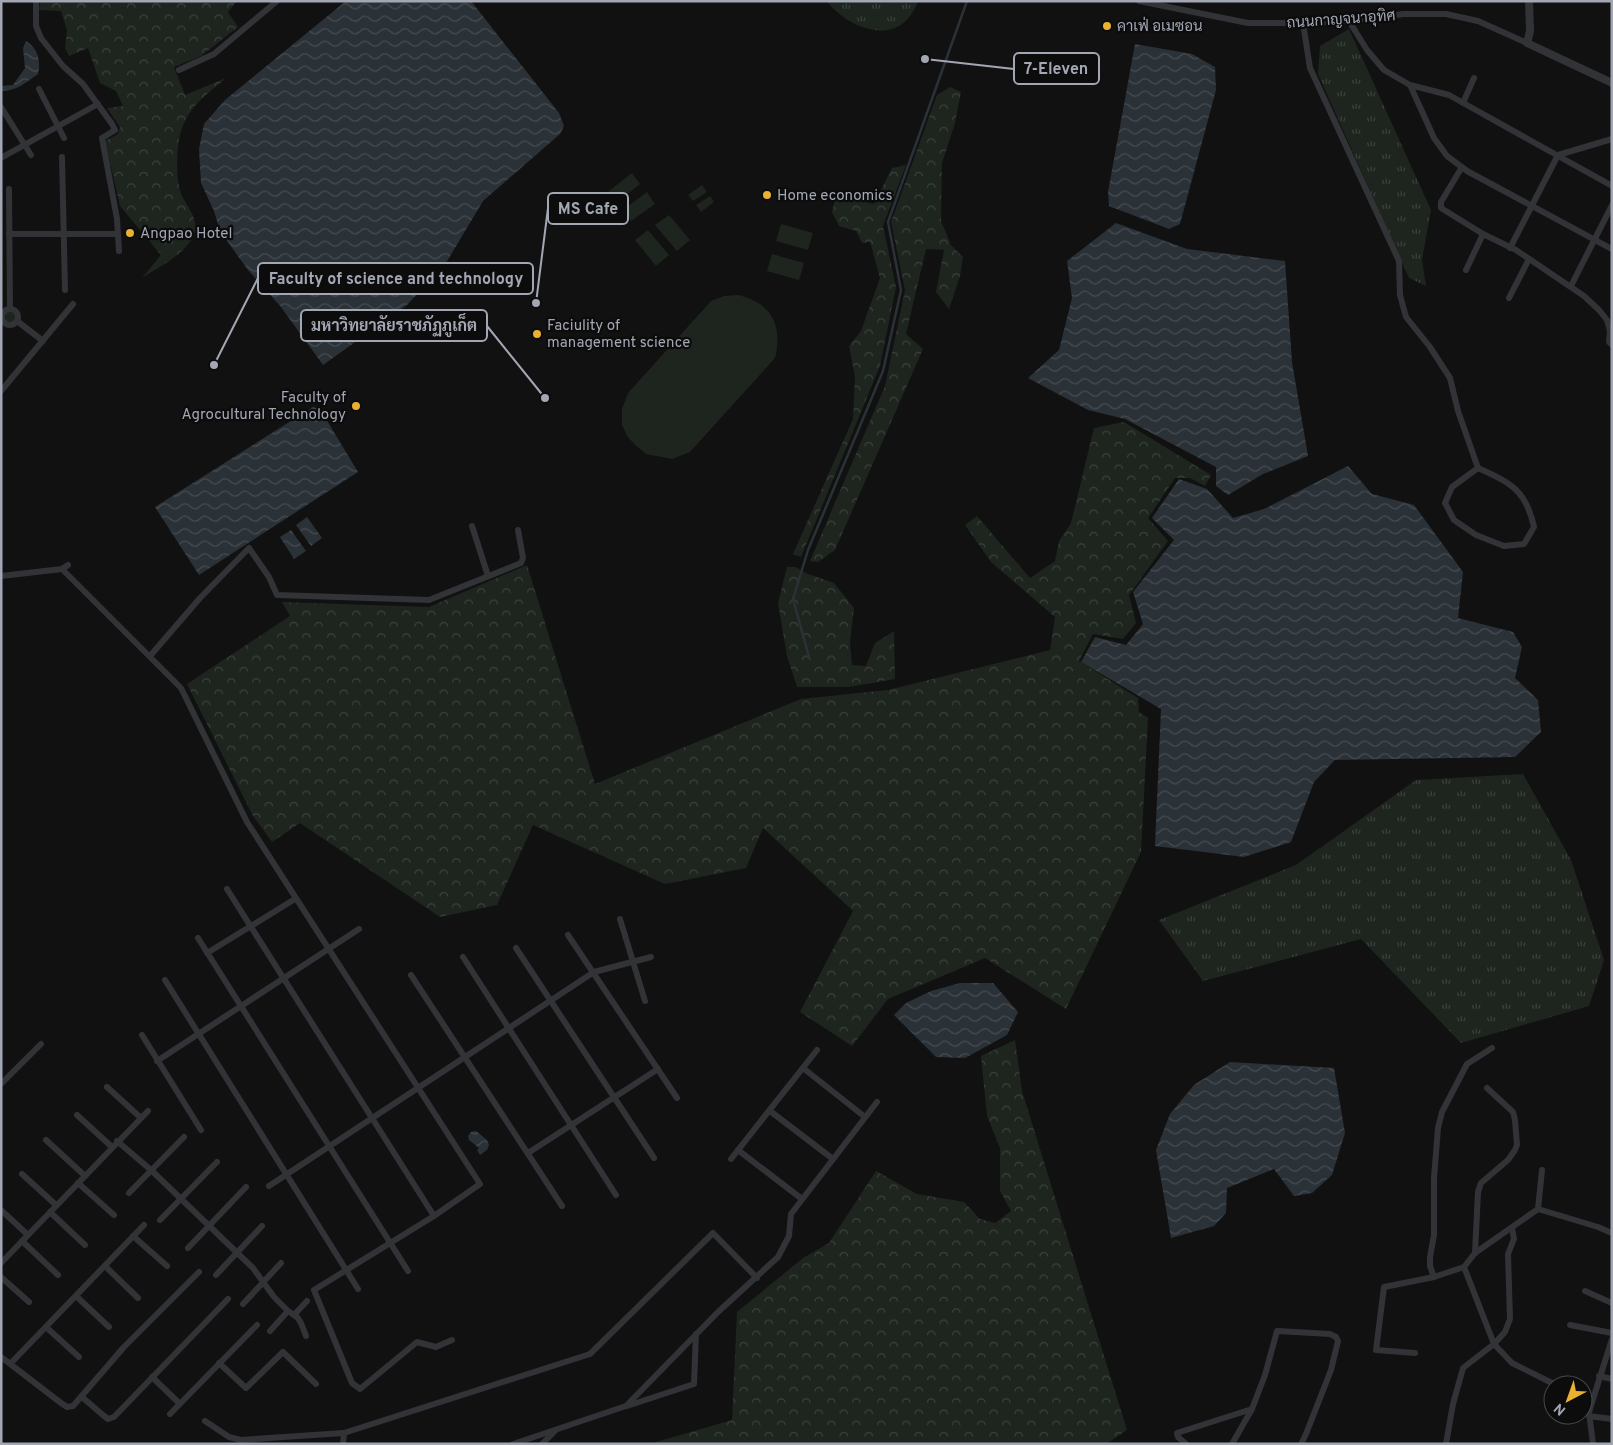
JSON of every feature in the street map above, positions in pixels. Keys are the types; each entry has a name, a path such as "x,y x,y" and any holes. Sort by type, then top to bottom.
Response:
{"street":[{"path":"36,1 36,26 41,38 63,66 84,84 115,130 102,138 117,218 119,251"},
{"path":"179,70 214,54 278,1"},
{"name":"ถนนกาญจนาอุทิศ","path":"1139,1 1248,23 1349,21 1404,14 1446,14 1478,21 1527,43"},
{"path":"1529,1 1530,31 1527,43 1612,83"},
{"path":"1349,21 1367,50 1384,70 1410,85 1449,95 1612,186"},
{"path":"1303,23 1310,68 1399,261 1400,295 1406,317 1430,347 1450,378 1458,411 1478,468 1501,478 1523,495 1534,527 1524,544 1504,546 1476,535 1454,520 1445,503 1452,487 1478,468"},
{"path":"1462,102 1474,78"},
{"path":"1410,85 1434,138 1447,156 1462,167 1612,249"},
{"path":"38,89 64,138"},
{"path":"1,158 98,104"},
{"path":"1,107 31,155"},
{"path":"1510,248 1558,155 1612,139"},
{"path":"62,157 65,290"},
{"path":"1462,167 1441,202 1440,208 1571,286 1599,310 1607,320 1610,331 1609,342 1612,345"},
{"path":"9,189 10,309"},
{"path":"1571,286 1612,205"},
{"path":"9,234 118,234"},
{"path":"1466,270 1483,234"},
{"path":"1509,298 1528,259"},
{"path":"1,391 73,304"},
{"path":"10,309 17,312 17,321 13,324 5,323 2,317 5,310 10,309"},
{"path":"17,321 43,341"},
{"path":"472,526 488,576"},
{"path":"150,656 200,598 249,548 269,577 277,595 430,600 520,563 523,560 518,530"},
{"path":"1,576 65,567 181,688 247,822 480,1184 434,1216 314,1290 352,1383 360,1389 417,1342 436,1347 452,1340"},
{"path":"227,889 282,979 434,1216"},
{"path":"207,953 296,899"},
{"path":"620,919 645,1001"},
{"path":"157,1061 359,929"},
{"path":"568,935 677,1098"},
{"path":"198,938 408,1271"},
{"path":"516,948 654,1158"},
{"path":"463,957 616,1196"},
{"path":"269,1186 286,1173 329,1147 594,972 651,957"},
{"path":"411,975 562,1206"},
{"path":"165,980 358,1289"},
{"path":"142,1035 201,1130"},
{"path":"1,1084 41,1044"},
{"path":"1434,1277 1430,1266 1430,1257 1434,1235 1434,1178 1438,1128 1442,1112 1467,1064 1492,1048"},
{"path":"731,1159 817,1050"},
{"path":"803,1068 865,1117"},
{"path":"528,1153 658,1070"},
{"path":"107,1087 140,1118"},
{"path":"1475,1253 1478,1192 1481,1183 1508,1160 1517,1145 1515,1120 1512,1112 1487,1088"},
{"path":"626,1406 718,1312 778,1257 789,1236 790,1214 877,1102"},
{"path":"770,1110 833,1159"},
{"path":"1,1263 148,1111"},
{"path":"77,1115 112,1147"},
{"path":"129,1193 184,1137"},
{"path":"46,1140 84,1176"},
{"path":"118,1141 253,1268 274,1297 301,1322 306,1336"},
{"path":"738,1150 802,1199"},
{"path":"160,1220 217,1162"},
{"path":"1416,1353 1376,1350 1384,1287 1434,1277 1464,1267 1475,1253 1538,1209 1542,1170"},
{"path":"22,1174 56,1205"},
{"path":"78,1183 114,1215"},
{"path":"188,1248 246,1186"},
{"path":"1538,1209 1612,1233"},
{"path":"1,1210 28,1235"},
{"path":"50,1212 85,1245"},
{"path":"11,1363 144,1225"},
{"path":"216,1275 262,1226"},
{"path":"1446,1444 1453,1404 1463,1368 1494,1344 1505,1332 1510,1319 1508,1254 1514,1240 1512,1228"},
{"path":"205,1421 229,1437 241,1440 344,1433 590,1354 713,1233 756,1278"},
{"path":"133,1236 167,1266"},
{"path":"22,1241 58,1275"},
{"path":"244,1304 281,1263"},
{"path":"105,1266 138,1298"},
{"path":"1464,1267 1494,1344 1512,1363 1543,1378"},
{"path":"1,1357 67,1407 73,1406 124,1347 199,1272"},
{"path":"1,1277 29,1302"},
{"path":"1585,1291 1612,1303"},
{"path":"76,1296 109,1327"},
{"path":"82,1397 104,1416 112,1418 228,1299"},
{"path":"294,1315 308,1301"},
{"path":"270,1331 288,1311"},
{"path":"170,1414 257,1325"},
{"path":"1570,1325 1612,1333"},
{"path":"46,1327 79,1357"},
{"path":"1232,1444 1252,1408 1265,1375 1277,1331 1330,1334 1336,1337 1338,1341 1331,1370 1301,1444"},
{"path":"513,1444 694,1384 696,1334"},
{"path":"1593,1399 1599,1376 1610,1351 1612,1339"},
{"path":"219,1363 246,1388 283,1352 316,1384"},
{"path":"1599,1376 1612,1379"},
{"path":"152,1377 179,1403"},
{"path":"1186,1444 1178,1437 1177,1433 1252,1408"},
{"path":"1593,1415 1612,1419"},
{"path":"1590,1425 1593,1444"},
{"path":"542,1444 556,1430"},
{"path":"343,1444 344,1433"}],"green space":[{"path":"40,1 237,1 228,12 238,27 201,56 174,67 185,95 226,78 196,105 184,123 180,134 177,162 178,179 182,196 192,213 196,226 192,239 173,258 142,278 161,255 120,206 105,141 118,134 120,127 107,108 123,106 116,91 100,83 88,48 69,56 65,48 67,30 61,11 39,10"},
{"path":"827,1 918,1 911,15 902,24 890,29 880,30 860,26 850,21"},
{"path":"1349,29 1431,210 1422,260 1426,286 1409,278 1318,74 1320,46"},
{"path":"950,87 961,92 955,123 942,163 941,221 951,245 963,257 960,276 949,309 936,292 944,250 926,249 906,334 923,349 835,550 818,562 810,561 885,386 905,290 891,222 937,95"},
{"path":"906,165 883,226 896,287 880,366 801,557 793,554 853,419 855,377 849,346 861,331 880,278 870,242 862,243 856,231 839,226 832,212 836,195 874,204 892,168"},
{"path":"632,173 640,184 617,202 609,191"},
{"path":"702,185 707,192 693,201 688,195"},
{"path":"647,192 655,204 631,221 623,210"},
{"path":"710,196 714,202 701,212 696,205"},
{"path":"669,215 690,240 677,251 655,225"},
{"path":"781,224 813,233 808,250 776,241"},
{"path":"648,230 669,255 656,266 635,240"},
{"path":"772,254 804,263 799,280 767,271"},
{"path":"738,295 759,304 767,310 772,318 776,326 777,336 775,358 690,452 672,459 646,454 627,436 622,425 622,409 628,393 711,301 724,296"},
{"path":"13,311 16,312 16,322 9,323 6,322 5,315 6,312"},
{"path":"1124,422 1211,475 1205,486 1190,478 1175,478 1148,518 1168,541 1129,595 1136,623 1123,639 1093,634 1079,661 1138,698 1139,712 1148,718 1141,852 1066,1009 985,958 888,999 852,1046 800,1012 853,911 763,828 746,868 665,884 533,825 497,905 440,917 300,823 272,842 253,816 187,684 290,616 282,602 429,607 527,565 595,784 801,699 888,690 1050,650 1055,617 991,562 965,525 977,516 1030,578 1055,561 1059,541 1071,523 1094,428"},
{"path":"787,567 795,567 808,574 834,583 854,608 850,642 852,665 866,666 875,643 894,631 895,679 849,687 797,687 787,656 778,603"},
{"path":"1523,774 1571,860 1604,960 1589,1006 1461,1043 1361,939 1203,981 1159,920 1296,865 1416,780"},
{"path":"1015,1040 1022,1091 1127,1430 1106,1444 649,1444 732,1420 737,1312 803,1258 829,1243 876,1171 917,1194 964,1202 980,1219 995,1223 1011,1211 1000,1191 1000,1148 987,1116 981,1056"}],"water":[{"path":"346,1 471,1 559,113 564,126 560,134 483,201 434,283 421,290 407,305 323,365 281,307 248,270 220,231 214,211 201,183 199,149 204,124 225,100"},
{"path":"26,41 38,55 38,74 16,88 1,91 1,86 13,85 25,68 23,48"},
{"path":"1135,44 1192,54 1215,67 1216,90 1180,224 1169,229 1109,206 1108,192"},
{"path":"1116,223 1187,249 1285,261 1292,362 1308,456 1263,474 1228,495 1216,486 1216,467 1125,419 1088,410 1028,378 1059,350 1072,298 1067,261"},
{"path":"313,407 320,409 358,472 199,575 155,507"},
{"path":"1348,466 1372,494 1414,505 1463,572 1458,618 1513,632 1522,647 1515,678 1538,700 1541,732 1515,757 1335,760 1314,782 1291,842 1244,857 1155,846 1161,709 1081,662 1095,637 1126,645 1143,624 1133,592 1174,540 1152,518 1179,479 1207,489 1233,518 1264,509"},
{"path":"307,517 322,538 311,546 296,525"},
{"path":"291,530 306,551 294,559 280,537"},
{"path":"960,983 993,983 1018,1012 1007,1035 965,1058 936,1057 894,1015 906,1003 931,991"},
{"path":"1230,1062 1334,1068 1345,1133 1332,1175 1312,1193 1294,1196 1274,1169 1227,1188 1226,1213 1214,1226 1171,1238 1156,1150 1170,1114 1194,1085"},
{"path":"476,1131 487,1140 489,1145 487,1150 480,1155 477,1150 479,1148 469,1140 468,1136 471,1132"}],"waterway":[{"path":"809,657 793,599 808,550 883,371 901,290 888,222 967,1"}],"place":[{"name":"คาเฟ่ อเมซอน","path":"1107,26"},
{"name":"7-Eleven","path":"925,59"},
{"name":"Home economics","path":"767,195"},
{"name":"Angpao Hotel","path":"130,233"},
{"name":"MS Cafe","path":"536,303"},
{"name":"Faciulity of management science","path":"537,334"},
{"name":"Faculty of science and technology","path":"214,365"},
{"name":"มหาวิทยาลัยราชภัฏภูเก็ต","path":"545,398"},
{"name":"Faculty of Agrocultural Technology","path":"356,406"}]}
